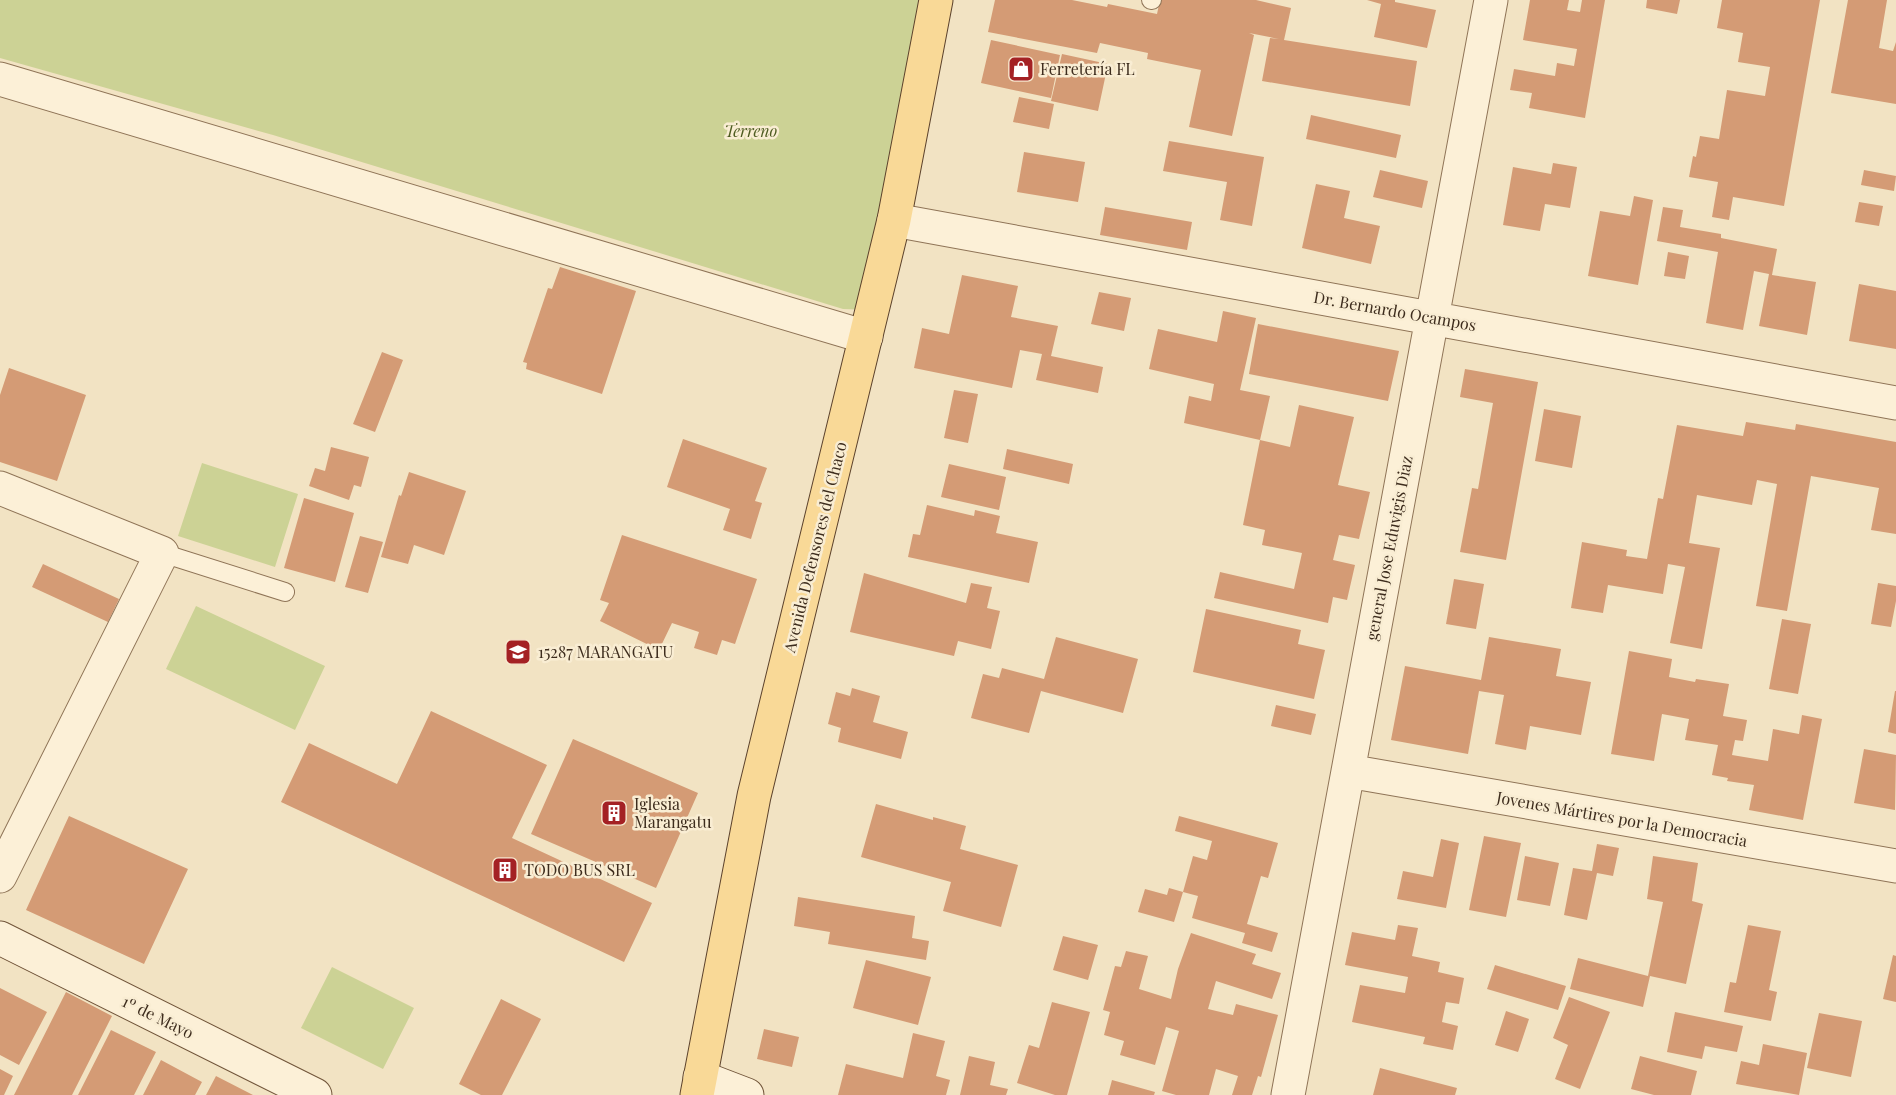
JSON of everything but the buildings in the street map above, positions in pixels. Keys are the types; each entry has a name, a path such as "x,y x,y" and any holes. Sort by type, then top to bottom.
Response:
{"main road":[{"name":"Avenida Defensores del Chaco","path":"698,1086 754,796 894,220 936,0"}],"street":[{"name":"general Jose Eduvigis Diaz","path":"1288,1095 1491,0"},
{"path":"0,79 866,337"},
{"name":"Dr. Bernardo Ocampos","path":"894,220 1896,403"},
{"path":"0,488 162,553 0,876"},
{"name":"Jovenes Mártires por la Democracia","path":"1348,771 1896,866"},
{"name":"1º de Mayo","path":"0,938 315,1095"},
{"path":"698,1086 747,1095"}],"lane":[{"path":"162,553 285,592"}],"green space":[{"name":"Terreno","path":"0,0 919,0 872,310 843,309 273,135 0,58"},
{"path":"202,463 298,494 275,567 178,536"},
{"path":"196,606 325,666 295,730 166,669"},
{"path":"332,967 414,1008 383,1069 301,1028"}],"place":[{"name":"Ferretería FL","path":"1021,69"},
{"name":"15287 MARANGATU","path":"518,652"},
{"name":"Iglesia Marangatu","path":"614,813"},
{"name":"TODO BUS SRL","path":"505,870"}]}
